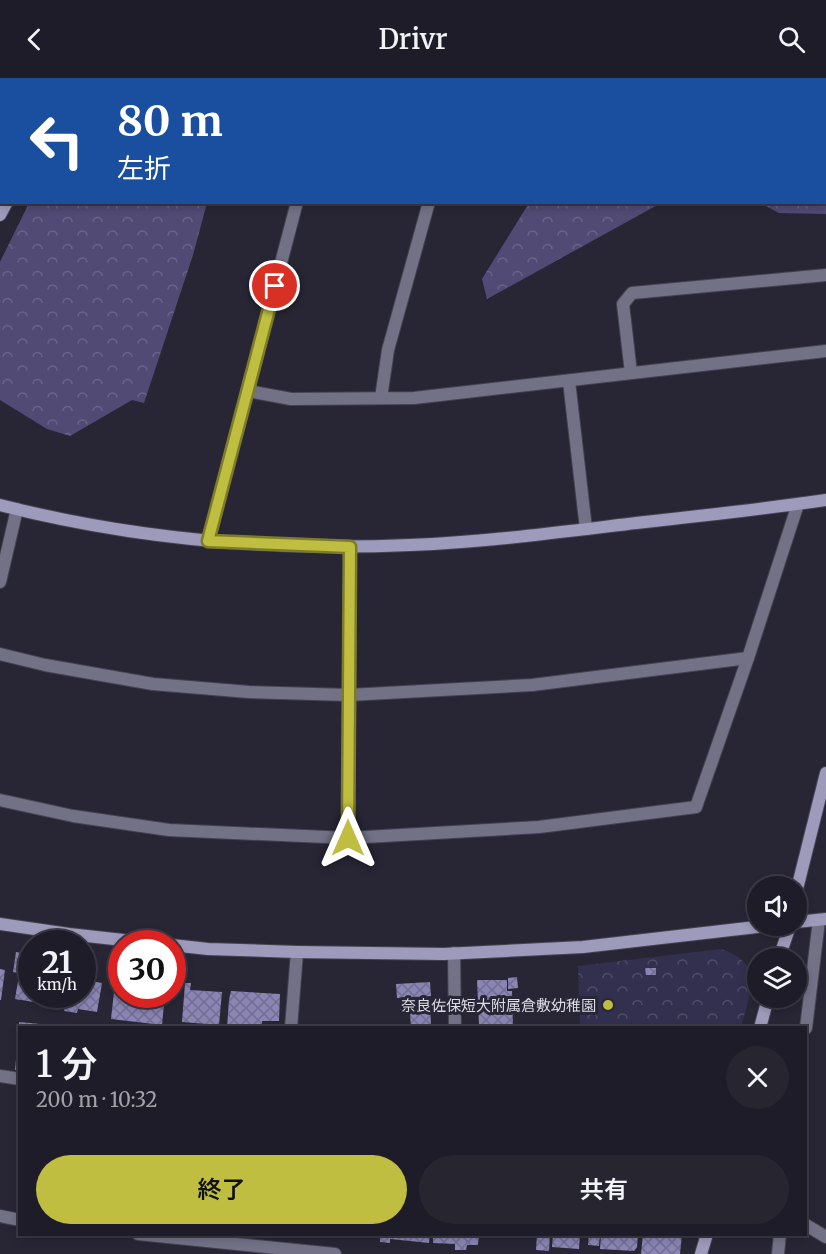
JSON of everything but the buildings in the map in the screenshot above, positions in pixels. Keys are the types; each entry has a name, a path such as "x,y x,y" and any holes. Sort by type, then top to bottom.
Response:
{"street":[{"path":"208,541 296,204"},
{"path":"381,398 388,350 428,204"},
{"path":"631,373 623,304 632,293 826,275"},
{"path":"248,392 291,399 414,398 826,351"},
{"path":"569,381 586,529"},
{"path":"0,505 155,535 208,541 350,547 509,538 826,501"},
{"path":"0,800 73,816 169,830 348,838 539,827 696,807 798,504"},
{"path":"0,582 17,509"},
{"path":"348,838 350,547"},
{"path":"0,654 45,665 153,684 249,692 349,695 532,685 748,658"},
{"path":"801,876 822,805 826,773"},
{"path":"806,1026 822,920 807,921"},
{"path":"0,924 108,938"},
{"path":"186,946 297,952 454,953 583,947 747,928"},
{"path":"291,1026 297,952"},
{"path":"454,953 454,1026"},
{"path":"761,1026 765,1008"},
{"path":"0,1076 18,1080"},
{"path":"0,1216 18,1220"},
{"path":"807,1226 826,1237"},
{"path":"163,1236 273,1245 298,1251 335,1254"},
{"path":"701,1254 706,1236"},
{"path":"778,1254 780,1236"}],"green space":[{"path":"29,204 207,204 193,255 144,403 132,400 70,436 47,429 0,400 0,262"},
{"path":"528,204 659,204 487,299 482,279"},
{"path":"762,204 826,204 826,214 779,213"},
{"name":"奈良佐保短大附属倉敷幼稚園","path":"721,949 735,955 747,968 747,1006 741,1026 580,1026 578,966"}],"place":[{"name":"奈良佐保短大附属倉敷幼稚園","path":"608,1005"}],"route":[{"path":"275,286 208,541 350,547 348,838"}]}
